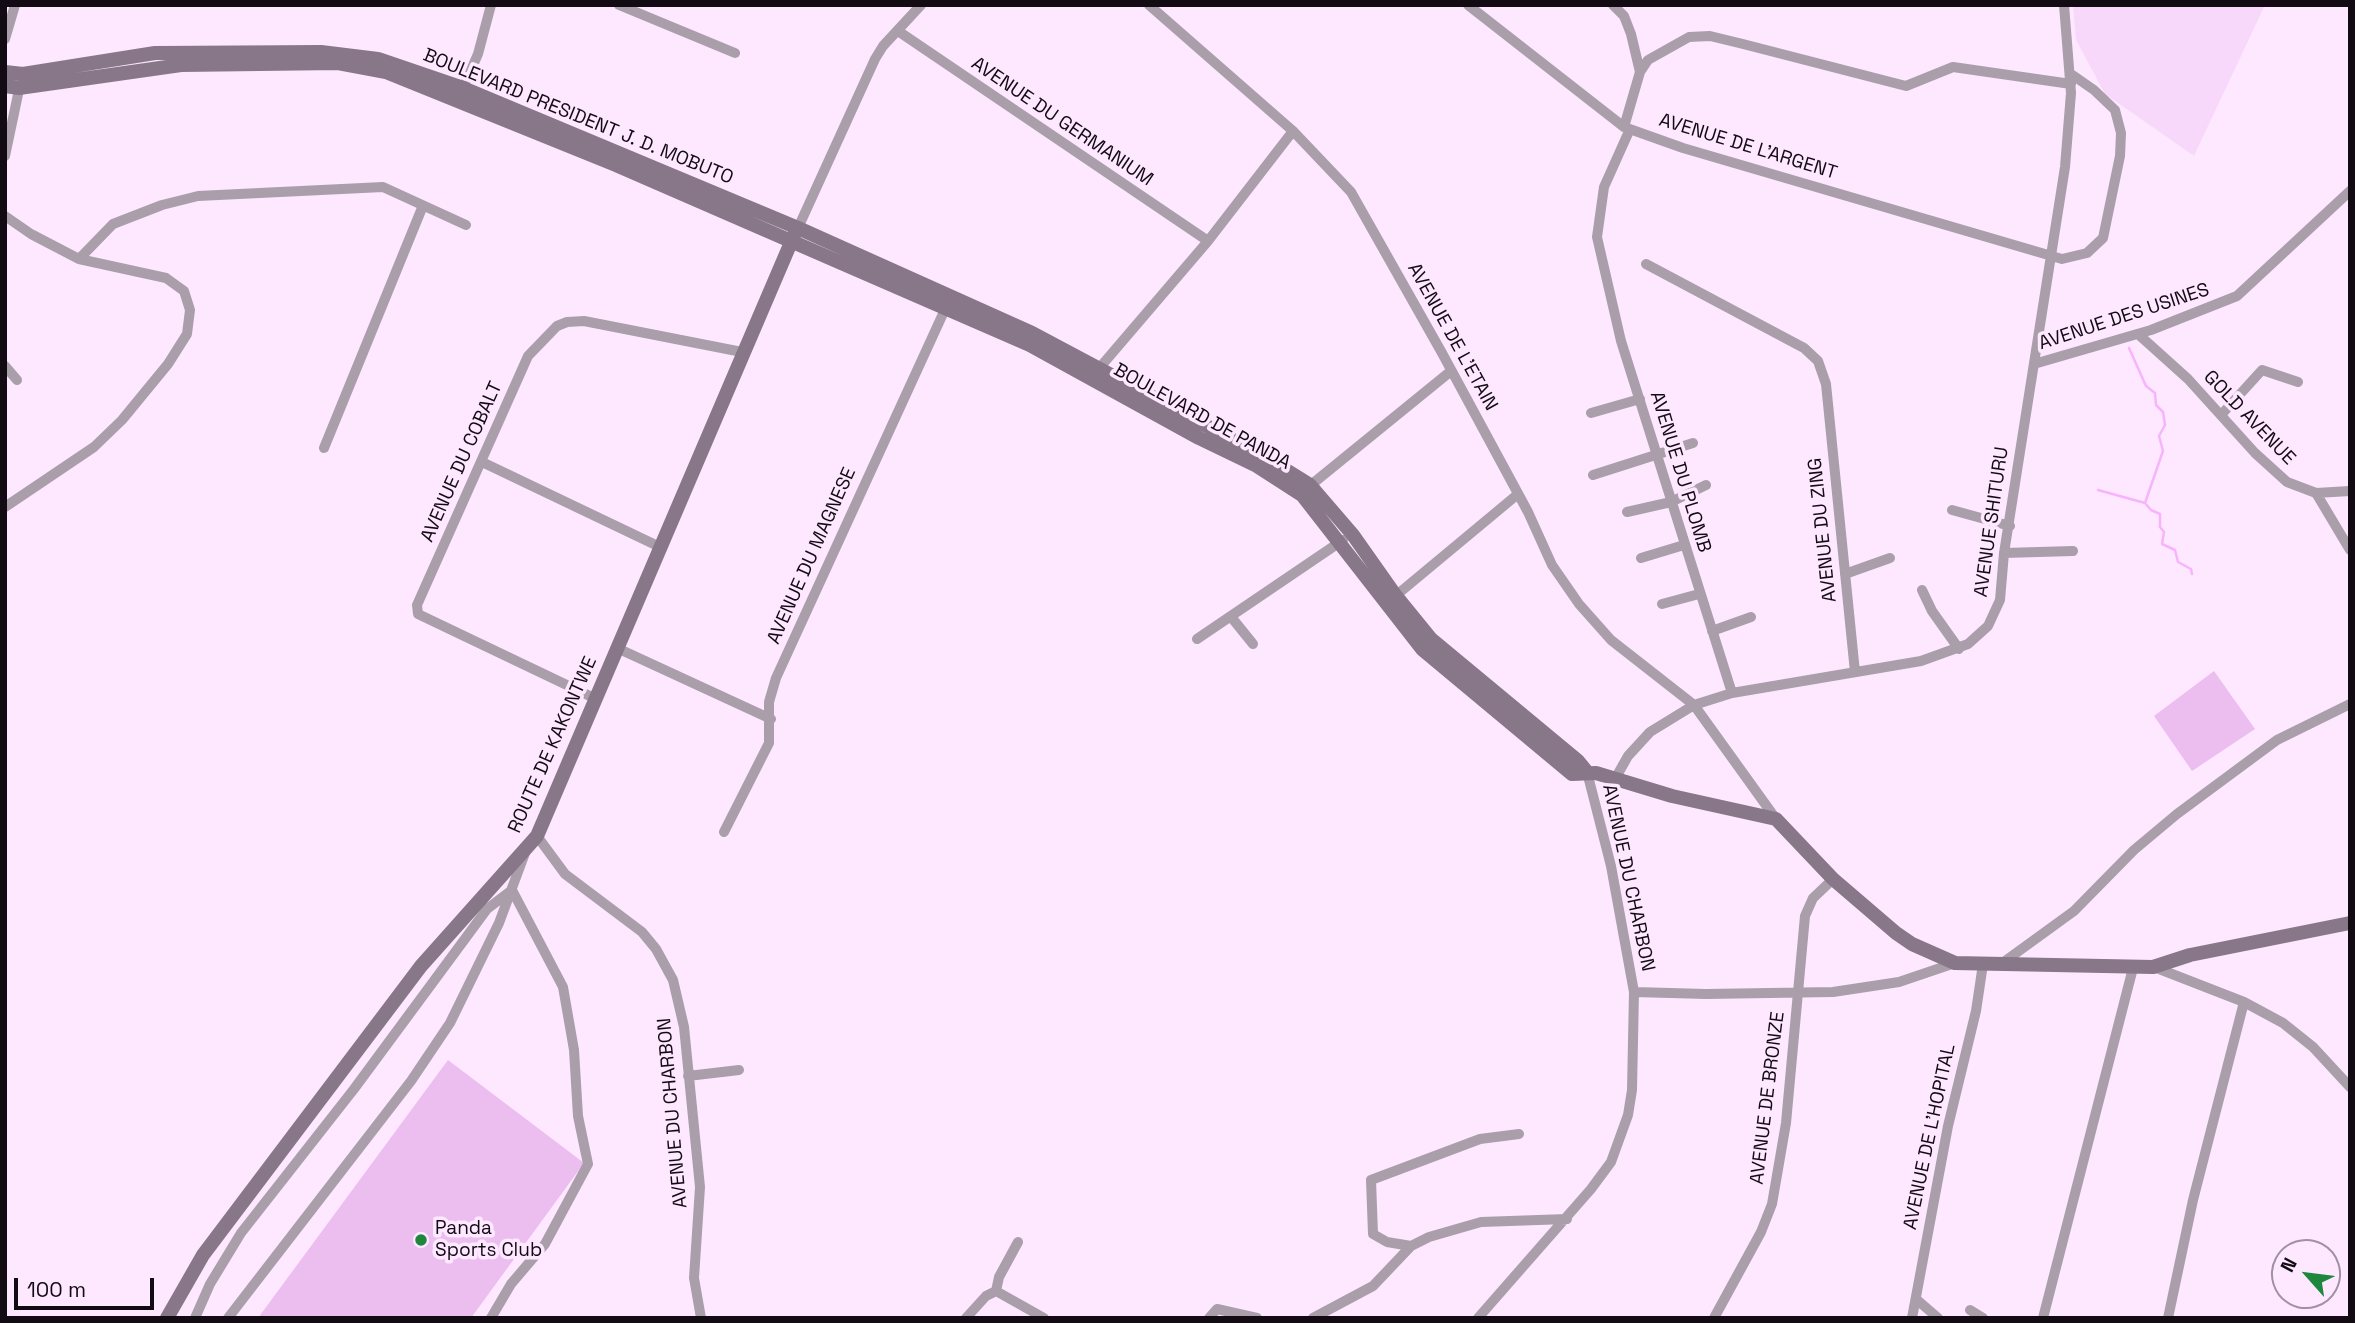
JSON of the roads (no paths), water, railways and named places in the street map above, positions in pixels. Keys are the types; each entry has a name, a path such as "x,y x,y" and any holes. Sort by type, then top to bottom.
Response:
{"street":[{"path":"5,39 15,5"},
{"path":"619,5 735,53"},
{"path":"795,234 874,59 921,5"},
{"name":"AVENUE DE L'ETAIN","path":"1149,5 1293,131 1351,192 1518,494 1552,565 1579,604 1611,640 1694,705 1776,819"},
{"name":"AVENUE DE L'ARGENT","path":"1468,5 1627,128 1695,152 1976,232 2051,258"},
{"path":"1613,5 1624,16 1640,72"},
{"name":"AVENUE SHITURU","path":"1615,779 1628,756 1650,732 1694,705 1732,693 1921,661 1959,649 1979,637 1995,612 2000,600 2004,553 2065,167 2071,79 2064,5"},
{"path":"463,88 478,54 489,6"},
{"name":"AVENUE DU GERMANIUM","path":"898,31 1208,241"},
{"path":"1640,72 1648,60 1673,45 1689,37 1710,36 1906,86 1953,66 2071,79 2094,90 2115,110 2120,133 2120,156 2103,238 2087,253 2062,259 2051,258"},
{"name":"BOULEVARD PRESIDENT J. D. MOBUTO","path":"16,83 155,53 321,52 378,59 463,88 548,130"},
{"path":"155,53 156,68"},
{"name":"BOULEVARD PRESIDENT J. D. MOBUTO","path":"16,83 156,68 338,63 386,72 548,130 795,234"},
{"name":"BOULEVARD PRESIDENT J. D. MOBUTO","path":"5,72 16,83"},
{"name":"AVENUE DU PLOMB","path":"1640,72 1627,128 1604,187 1597,226 1602,260 1657,456 1732,693"},
{"path":"5,156 16,83"},
{"path":"1095,373 1208,241 1293,131"},
{"path":"79,258 113,225 162,205 198,196 383,187 422,208 466,225"},
{"name":"AVENUE DES USINES","path":"2034,364 2138,334 2237,296 2350,191"},
{"path":"324,448 422,208"},
{"path":"5,216 31,234 79,258 166,278 184,291 190,310 187,334 130,411 94,447 5,507"},
{"name":"BOULEVARD DE PANDA","path":"795,234 1095,373 1199,438 1306,490 1353,535 1422,649 1535,735 1572,774 1587,772 1672,796 1776,819"},
{"name":"ROUTE DE KAKONTWE","path":"167,1318 203,1255 421,966 537,836 594,698 662,548 742,352 795,234"},
{"name":"AVENUE DU ZING","path":"1646,264 1804,348 1818,361 1826,384 1855,672"},
{"name":"AVENUE DU MAGNESE","path":"724,832 769,743 769,702 776,678 948,303"},
{"name":"AVENUE DU COBALT","path":"594,698 418,614 416,605 528,356 557,326 567,322 584,321 742,352"},
{"name":"GOLD AVENUE","path":"2138,334 2188,379 2255,453 2287,482 2316,493 2350,491"},
{"path":"5,366 17,380"},
{"path":"2221,415 2262,370 2298,382"},
{"path":"1306,490 1451,371"},
{"path":"1591,413 1640,398"},
{"path":"1592,475 1693,443"},
{"path":"482,462 662,548"},
{"path":"1627,512 1671,502 1706,485"},
{"name":"BOULEVARD DE PANDA","path":"1306,490 1337,542 1390,600"},
{"path":"2316,493 2350,550"},
{"path":"1390,600 1518,494"},
{"path":"1952,510 2010,526"},
{"path":"1197,639 1232,618 1337,542 1353,535"},
{"path":"1641,558 1684,545"},
{"path":"2004,553 2073,551"},
{"path":"1845,574 1890,558"},
{"path":"1922,590 1932,611 1959,649"},
{"path":"1662,604 1699,594"},
{"path":"1712,631 1751,617"},
{"path":"1232,618 1253,644"},
{"path":"617,648 771,719"},
{"path":"2000,964 2074,912 2134,850 2177,814 2277,740 2350,704"},
{"name":"AVENUE DU CHARBON","path":"1478,1318 1567,1219 1611,1162 1628,1115 1632,1090 1634,992 1609,855 1587,772"},
{"path":"1776,819 1833,879 1912,944 1955,963"},
{"name":"AVENUE DU CHARBON","path":"537,836 565,874 642,932 665,964 680,1002 700,1187 694,1278 697,1317"},
{"path":"228,1318 411,1081 450,1023 474,979 525,852"},
{"name":"AVENUE DE BRONZE","path":"1714,1318 1761,1232 1772,1204 1786,1123 1807,907 1833,879"},
{"path":"195,1318 211,1284 242,1233 354,1089 487,909 512,890"},
{"path":"491,1318 511,1284 545,1244 588,1164 581,1136 574,1050 563,987 512,890"},
{"path":"1634,992 1798,994 1899,982 1955,963 2153,967 2190,955 2350,923"},
{"name":"AVENUE DE L'HOPITAL","path":"1912,1318 1948,1126 1976,1011 1983,964"},
{"path":"2153,967 2244,1002 2283,1023 2313,1047 2350,1087"},
{"path":"2043,1318 2133,968"},
{"path":"2168,1318 2193,1200 2244,1002"},
{"path":"688,1076 739,1070"},
{"path":"1411,1246 1387,1242 1373,1234 1371,1180 1480,1139 1519,1134"},
{"path":"1313,1318 1373,1286 1411,1246 1453,1227 1481,1222 1567,1219"},
{"path":"966,1318 986,1296 996,1290 999,1277 1018,1242"},
{"path":"996,1290 1044,1318"},
{"path":"1916,1299 1938,1318"},
{"path":"1209,1318 1217,1309 1257,1318"},
{"path":"1970,1310 1983,1318"}],"waterway":[{"path":"2129,348 2146,386 2155,393 2156,405 2163,412 2165,425 2159,436 2163,451 2145,503 2160,514 2160,527 2164,532 2162,544 2175,550 2178,562 2191,569 2192,574"},
{"path":"2098,490 2145,503"}],"place":[{"name":"Panda Sports Club","path":"421,1240"}]}
